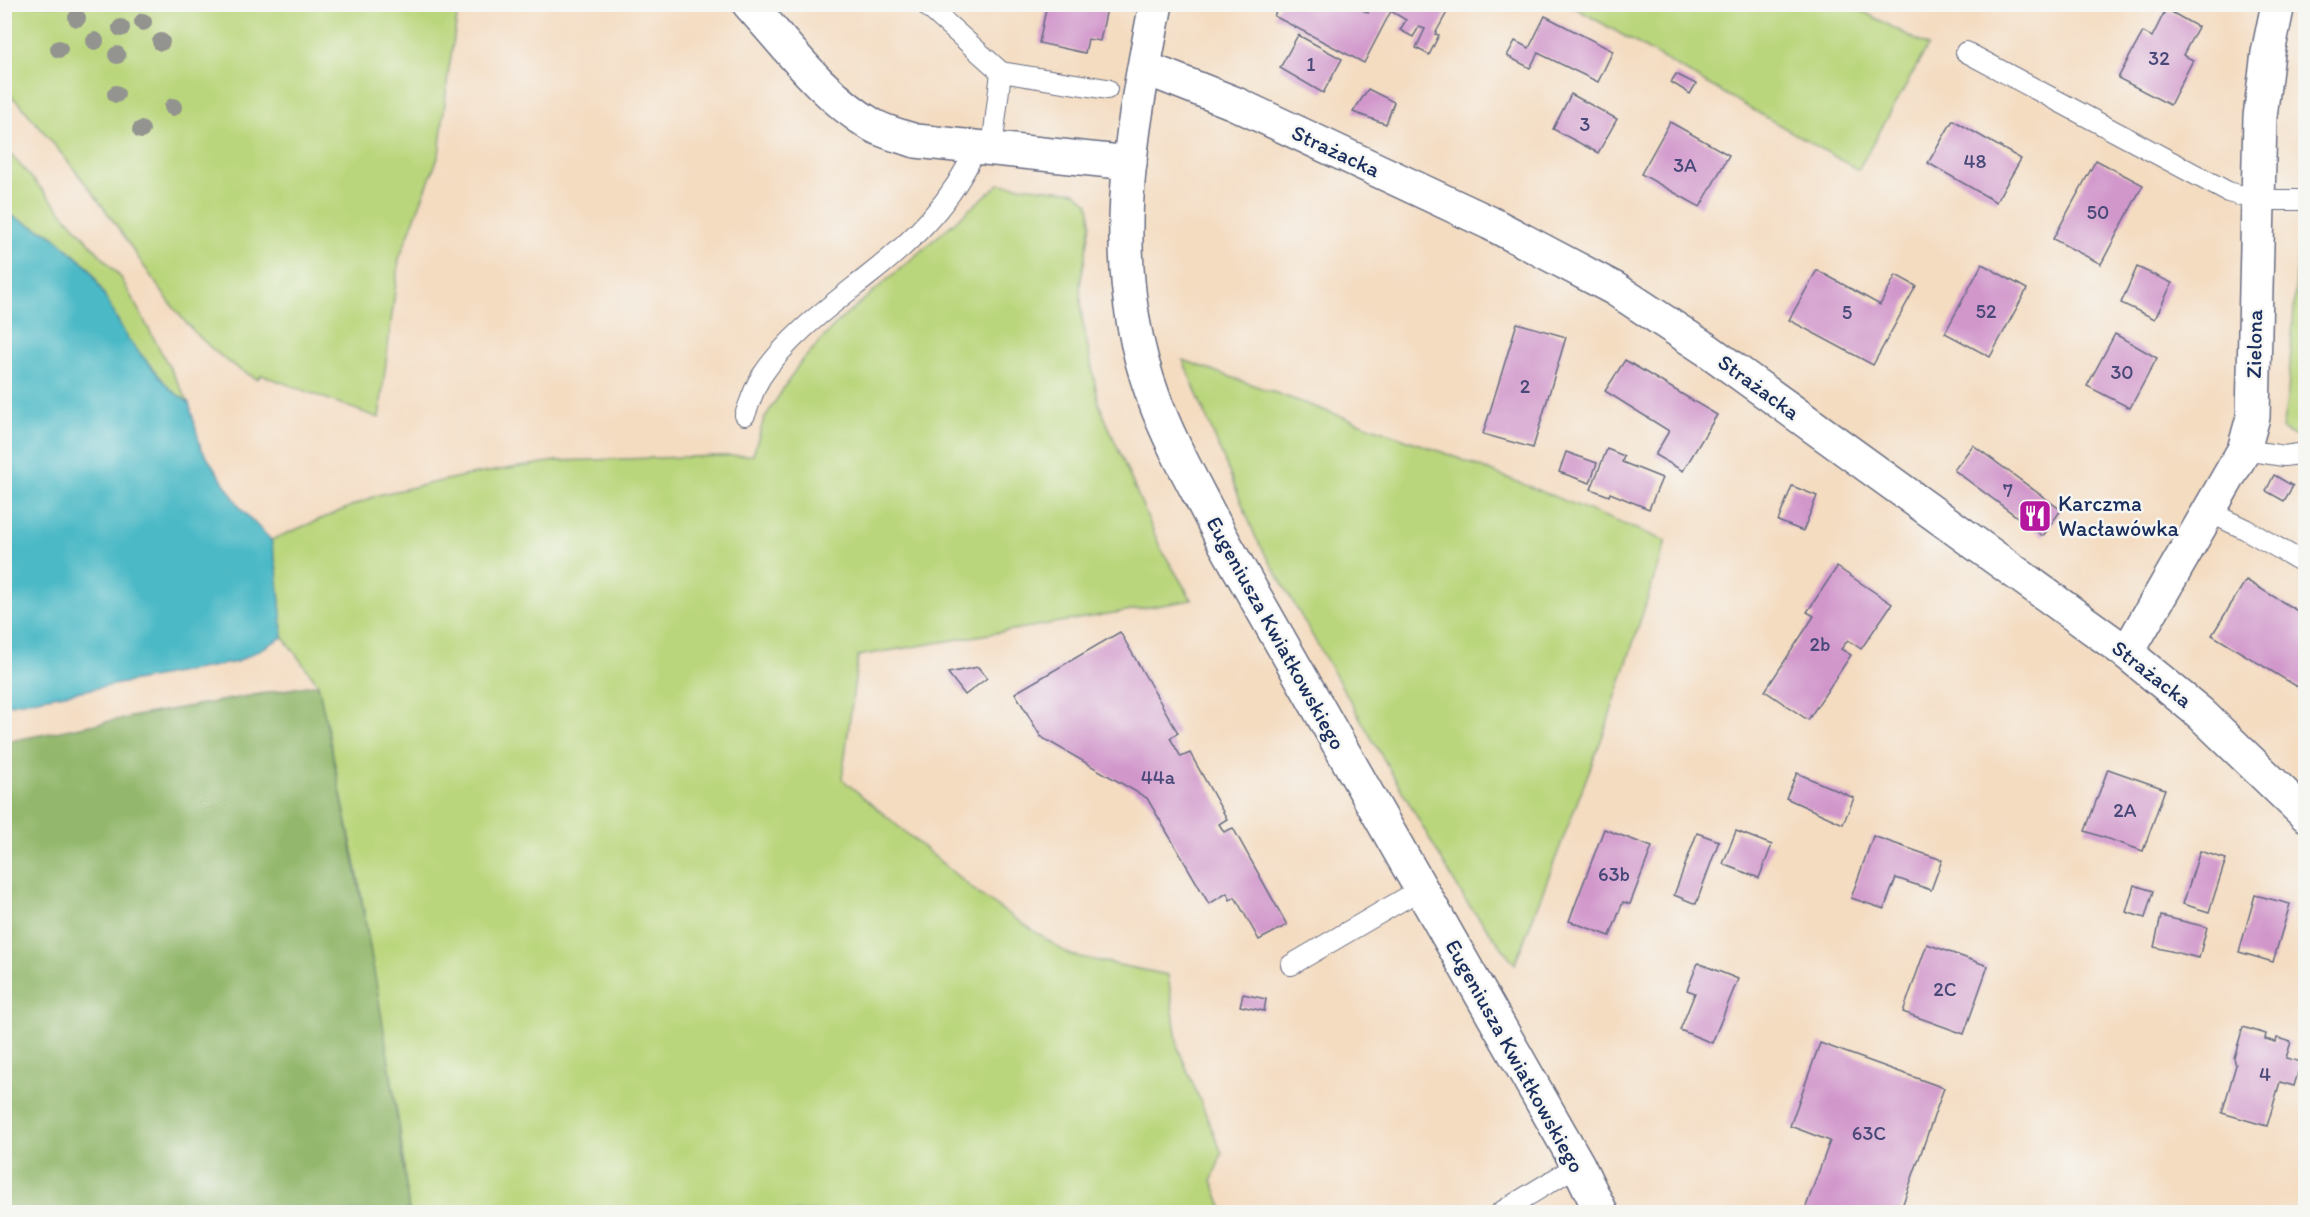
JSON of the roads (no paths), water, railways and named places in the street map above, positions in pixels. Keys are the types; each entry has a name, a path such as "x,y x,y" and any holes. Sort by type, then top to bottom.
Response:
{"street":[{"path":"749,4 836,100 874,126 916,141 1130,163"},
{"name":"Eugeniusza Kwiatkowskiego","path":"1156,4 1130,163 1124,230 1125,268 1132,313 1152,394 1170,438 1220,535 1578,1166 1601,1212"},
{"name":"Zielona","path":"2127,653 2244,450 2253,417 2259,117 2278,4"},
{"name":"Strażacka","path":"1145,68 1234,103 1469,213 1615,289 1709,351 2127,653 2200,713 2306,815"}],"lane":[{"path":"925,4 1001,72 1107,89"},
{"path":"1966,52 2228,192 2257,200 2306,200"},
{"path":"745,415 761,377 784,349 838,299 900,250 930,221 955,188 967,167 984,148 1001,72"},
{"path":"2244,450 2284,456 2306,453"},
{"path":"2209,512 2245,529 2306,564"},
{"path":"1291,965 1421,889"},
{"path":"1501,1212 1578,1166"}],"water":[{"path":"5,213 52,235 90,269 128,339 170,389 189,403 201,448 241,509 271,540 277,569 283,637 237,662 5,705"}],"place":[{"name":"Karczma Wacławówka","path":"2035,516"}]}
